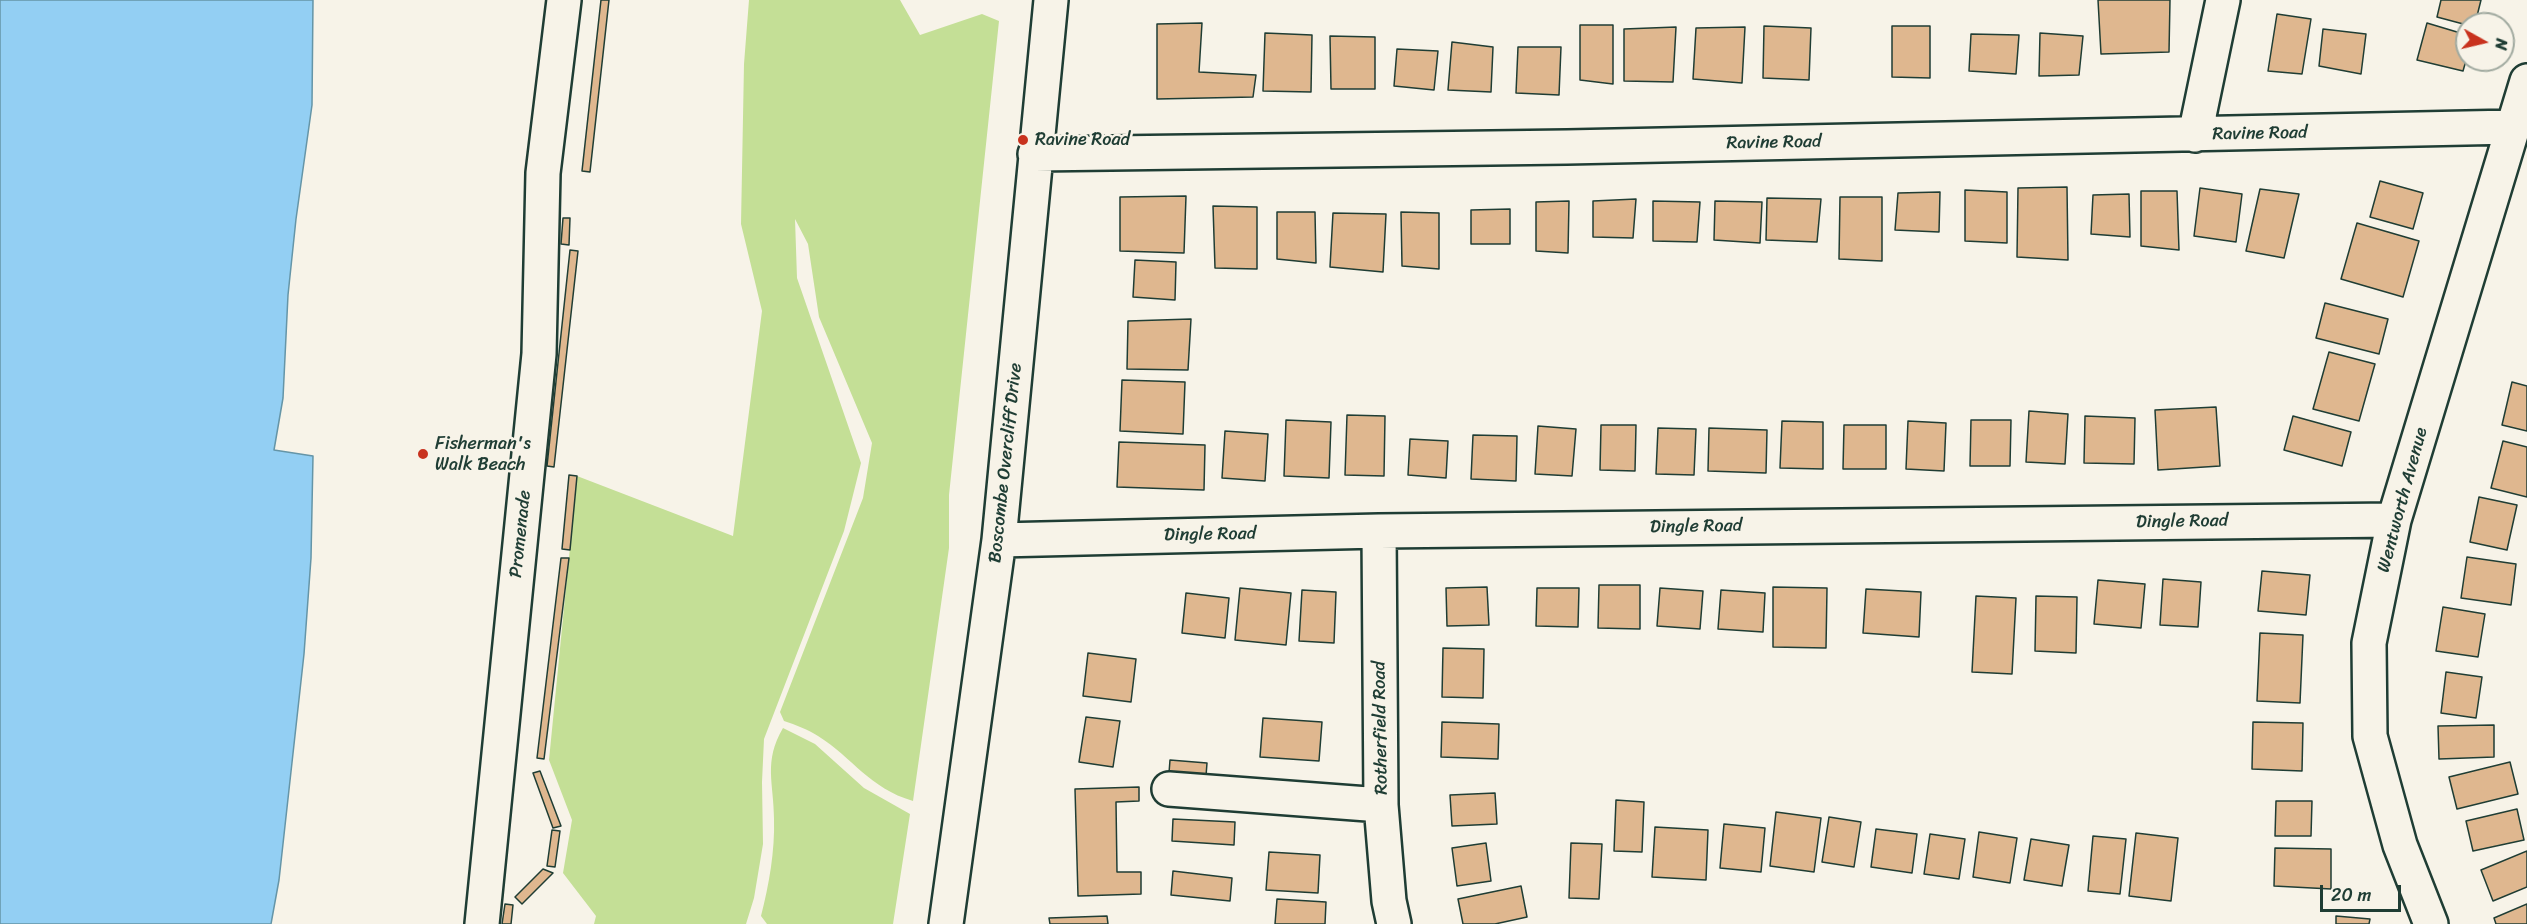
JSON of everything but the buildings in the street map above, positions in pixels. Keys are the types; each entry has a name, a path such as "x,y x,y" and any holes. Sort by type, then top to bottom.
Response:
{"street":[{"name":"Promenade","path":"482,924 539,354 543,173 564,0"},
{"name":"Boscombe Overcliff Drive","path":"946,924 999,540 1051,0"},
{"path":"2195,135 2223,0"},
{"name":"Wentworth Avenue","path":"2431,924 2400,845 2370,736 2369,643 2394,520 2527,81"},
{"name":"Ravine Road","path":"1035,153 1567,147 2513,128"},
{"name":"Dingle Road","path":"999,540 1379,531 2394,520"},
{"name":"Rotherfield Road","path":"1379,531 1381,805 1389,901 1394,924"},
{"path":"1169,789 1381,805"}],"green space":[{"path":"749,0 900,0 920,35 982,14 999,21 949,495 949,548 913,801 873,781 818,736 784,721 780,712 863,498 872,443 819,317 808,244 795,219 797,278 861,463 844,531 764,739 763,844 754,898 746,924 594,924 596,916 563,873 572,820 549,760 577,476 733,536 762,311 741,224 744,64"},
{"path":"783,728 815,744 864,788 910,814 893,924 767,924 761,916 774,843 771,762"}],"water":[{"path":"0,0 313,0 312,105 296,219 288,295 283,398 274,450 313,456 311,558 304,654 279,880 271,924 0,924"}],"place":[{"name":"Ravine Road","path":"1023,140"},
{"name":"Fisherman's Walk Beach","path":"423,454"}]}
